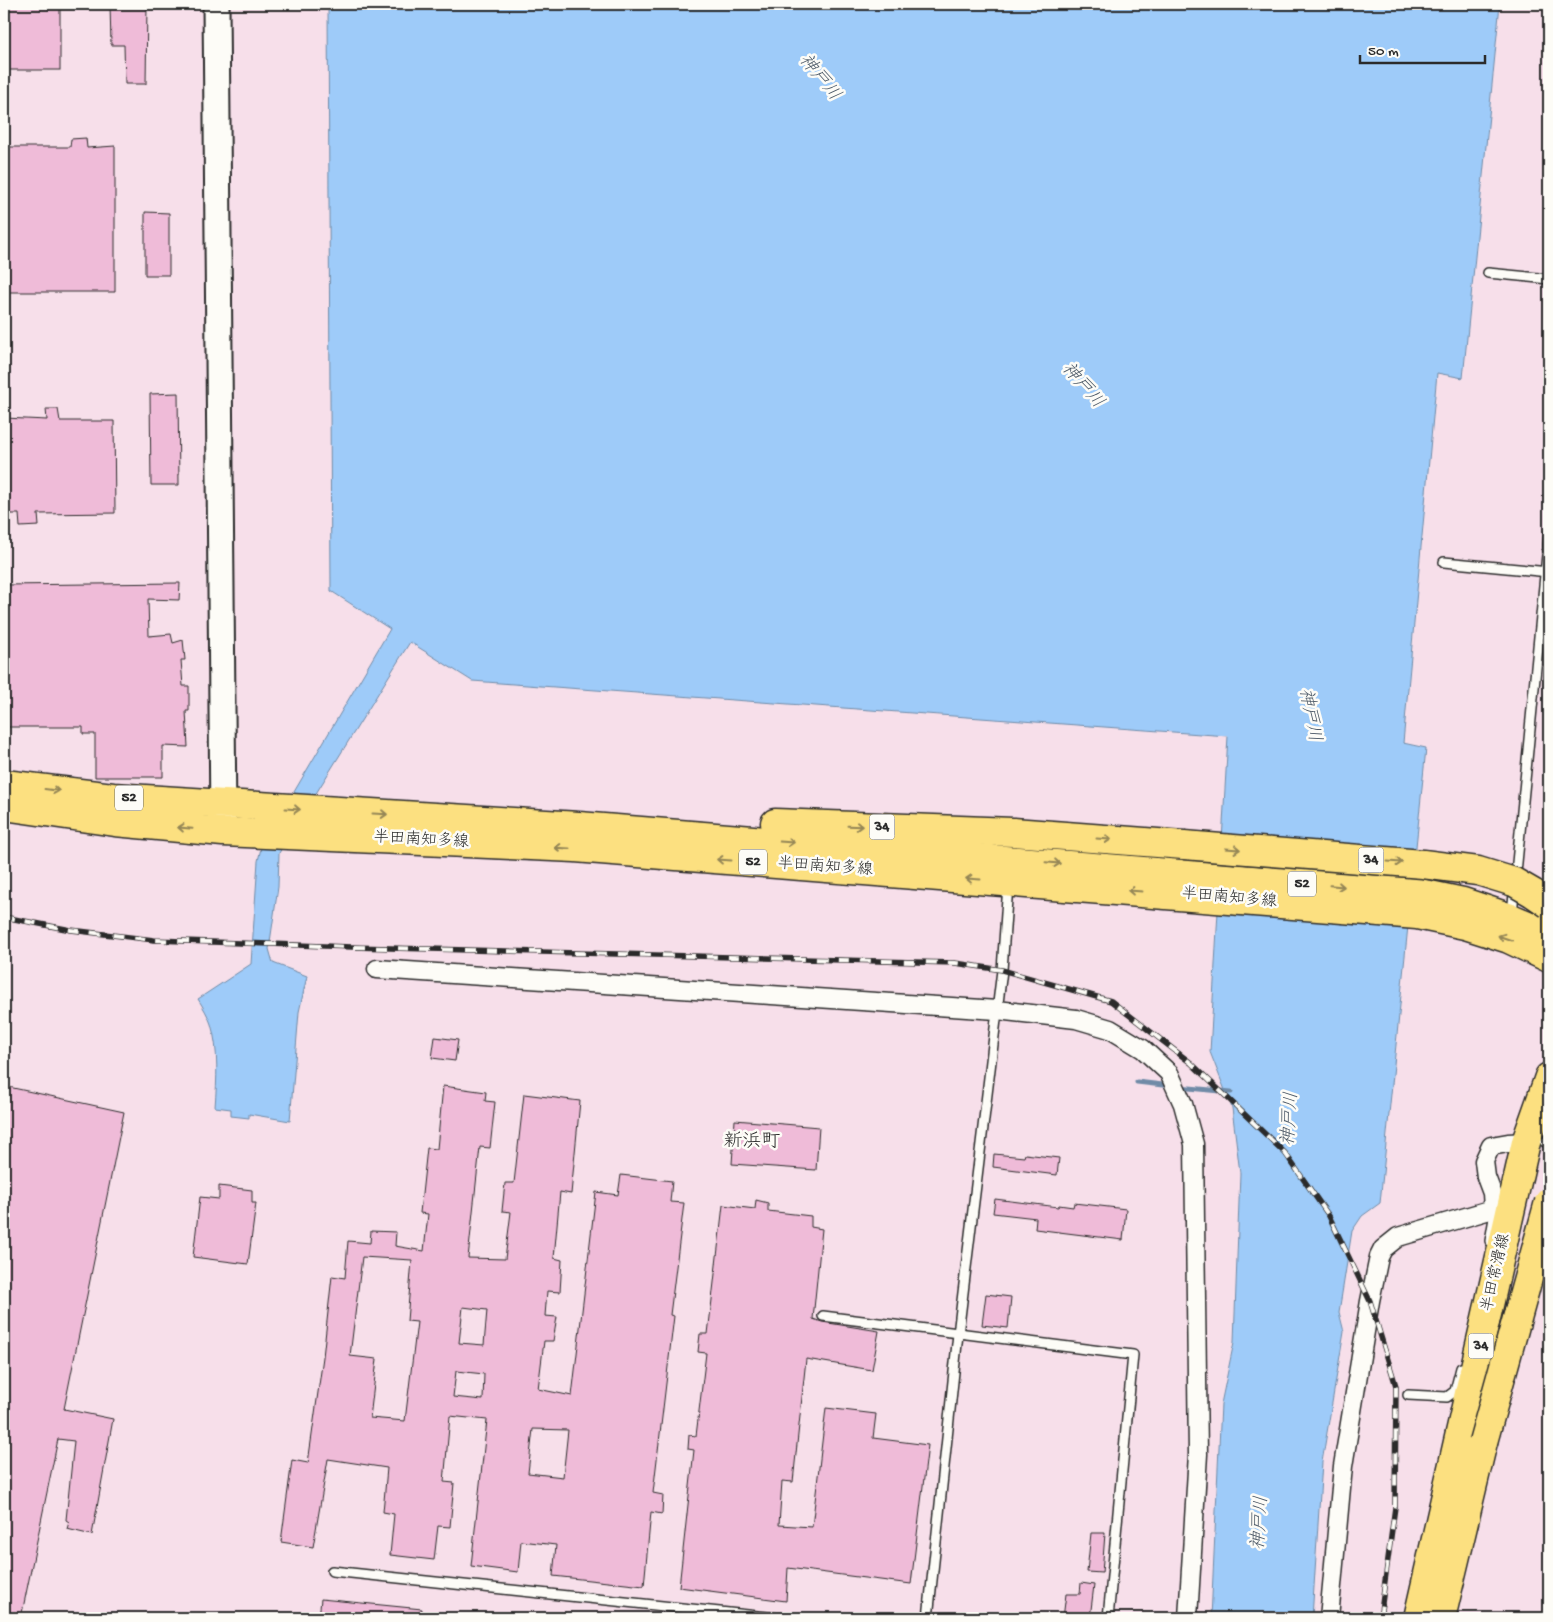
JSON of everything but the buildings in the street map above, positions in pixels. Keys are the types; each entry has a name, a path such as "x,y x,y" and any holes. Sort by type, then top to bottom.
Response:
{"main road":[{"name":"半田南知多線","path":"4,784 113,797 224,804 253,819 327,824 575,848 1009,870"},
{"name":"半田南知多線","path":"4,806 115,822 223,832 253,819"},
{"name":"34","path":"579,826 671,819 1013,832 1422,864 1478,871 1514,882 1549,904"},
{"name":"半田南知多線","path":"327,824 579,826 1009,870 1418,904 1463,902 1511,918 1549,934"},
{"name":"半田南知多線","path":"1418,904 1465,925 1509,939 1549,958"},
{"name":"半田常滑線","path":"1432,1618 1488,1365 1542,1139 1549,1076"},
{"name":"半田常滑線","path":"1418,1618 1542,1139"},
{"name":"34","path":"1441,1618 1483,1442 1549,1202"}],"street":[{"path":"216,4 223,832"},
{"path":"378,968 997,1010 1076,1019 1110,1029 1143,1049 1168,1073 1183,1104 1194,1144 1198,1454 1188,1618"},
{"path":"1329,1618 1344,1466 1370,1301 1379,1258 1384,1249 1398,1237 1493,1209 1492,1193 1486,1177 1484,1161 1491,1146 1542,1139"}],"lane":[{"path":"1488,273 1549,279"},
{"path":"1511,918 1547,572 1549,534"},
{"path":"1444,562 1547,572"},
{"path":"928,1618 958,1334 997,1010 1009,870"},
{"path":"1545,1254 1546,1199 1549,1198"},
{"path":"1488,1251 1494,1218 1493,1209"},
{"path":"823,1316 1133,1355 1108,1618"},
{"path":"1408,1395 1447,1398 1455,1391 1464,1356"},
{"path":"332,1571 777,1618"}],"shaded area":[{"path":"4,4 328,4 331,591 472,681 1228,736 1210,1052 1232,1108 1240,1173 1234,1342 1221,1404 1211,1618 4,1618"},
{"path":"1499,4 1549,4 1549,1618 1312,1618 1322,1462 1344,1332 1339,1312 1352,1231 1362,1216 1380,1202 1426,748 1403,743 1437,373 1463,377"}],"water":[{"name":"神戸川","path":"328,4 1500,4 1463,378 1437,373 1403,743 1426,748 1380,1203 1362,1216 1352,1231 1339,1312 1344,1332 1322,1462 1312,1618 1211,1618 1221,1404 1234,1342 1240,1173 1232,1108 1210,1052 1228,736 472,681 410,642 279,853 278,887 269,949 273,963 307,976 299,1012 290,1121 249,1114 249,1118 231,1116 231,1109 215,1107 217,1076 214,1034 210,1021 198,999 251,964 258,861 261,848 390,629 331,591"}],"waterway":[{"path":"1137,1082 1171,1086"},
{"path":"1179,1087 1231,1092"}],"railway":[{"path":"4,917 71,930 154,940 955,963 1002,970 1111,1001 1191,1063 1285,1153 1329,1216 1370,1301 1396,1386 1395,1507 1380,1618"}],"district":[{"name":"新浜町","path":"752,1142"}]}
